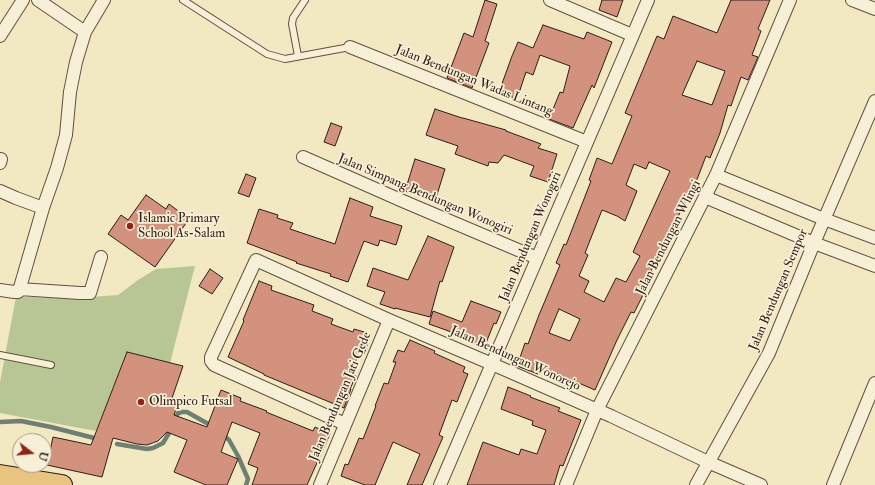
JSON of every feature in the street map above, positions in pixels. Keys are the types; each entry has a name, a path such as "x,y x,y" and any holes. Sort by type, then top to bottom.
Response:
{"main road":[{"path":"0,475 62,485"}],"street":[{"path":"0,36 24,0"},
{"path":"38,0 85,32"},
{"path":"0,290 18,292 66,135 70,92 76,62 85,32 104,0"},
{"path":"550,0 632,35"},
{"name":"Jalan Bendungan Wonogiri","path":"440,485 648,0"},
{"name":"Jalan Bendungan Wlingi","path":"566,485 597,410 716,175 790,0"},
{"path":"852,0 875,10"},
{"name":"Jalan Bendungan Wadas Lintang","path":"350,47 587,142"},
{"name":"Jalan Bendungan Sempor","path":"696,485 769,353 824,219 875,101"},
{"name":"Jalan Simpang Bendungan Wonogiri","path":"303,157 404,202 537,258"},
{"path":"716,175 875,238"},
{"path":"0,191 43,208"},
{"path":"705,197 814,243 875,266"},
{"path":"19,289 90,293 101,257"},
{"name":"Jalan Bendungan Wonorejo","path":"345,424 214,365 211,361 211,357 256,260 389,320 597,410 761,485"},
{"name":"Jalan Bendungan Jati Gede","path":"320,485 389,320"},
{"path":"833,485 875,383"}],"lane":[{"path":"183,0 267,54 285,59 350,47"},
{"path":"298,56 292,24 293,18 305,0"},
{"path":"0,354 51,365"}],"green space":[{"path":"195,266 170,363 127,352 96,431 0,413 0,382 16,297 76,298 118,295 156,269"}],"building":[{"path":"485,0 497,4 485,41 489,43 472,88 447,78 464,33 473,37"},
{"path":"602,0 623,0 617,17 599,10"},
{"path":"731,0 770,0 758,29 761,31 752,55 758,57 748,80 741,77 731,106 728,105 720,133 710,158 706,156 696,182 695,181 676,221 678,222 670,241 667,239 651,271 654,273 634,313 631,312 595,390 541,367 538,374 517,366 525,343 528,344 560,265 556,263 564,244 566,245 591,181 589,180 597,158 612,164 632,116 625,113 657,36 664,39 673,16 717,33","holes":["697,61 725,71 712,105 682,95","649,162 670,171 633,252 640,256 626,282 616,278 604,302 584,292 589,281 579,276 588,255 585,253 602,210 625,221 637,191 626,185 634,164 646,169","559,309 580,319 570,341 549,333"]},
{"path":"543,25 584,39 587,32 612,42 594,88 592,85 573,128 549,119 560,92 563,93 570,66 540,55 533,75 526,72 517,99 499,92 518,42 533,48"},
{"path":"435,109 506,130 541,144 538,148 557,154 548,182 530,176 534,166 504,155 498,163 489,162 488,166 455,154 458,146 426,135"},
{"path":"331,123 342,127 335,146 324,142"},
{"path":"415,159 445,169 435,201 405,191"},
{"path":"246,174 256,178 249,197 238,193"},
{"name":"Islamic Primary School As-Salam","path":"146,195 166,209 169,204 189,219 155,267 108,234 121,215 128,220"},
{"path":"350,198 373,207 370,216 402,226 396,245 380,240 378,246 364,241 348,282 330,276 331,274 296,263 297,262 247,243 259,209 278,215 277,218 293,223 290,229 335,244"},
{"path":"428,236 454,247 442,282 440,281 430,317 380,304 385,292 367,286 373,268 408,280"},
{"path":"210,269 223,278 212,294 199,286"},
{"path":"259,281 272,286 271,290 314,305 312,311 333,319 331,324 353,332 354,329 371,334 364,354 359,352 351,374 356,376 344,408 264,375 228,357 244,321 243,320"},
{"path":"471,301 501,312 496,324 494,323 484,348 467,341 468,339 457,334 429,324 433,311 462,322"},
{"path":"410,340 465,367 463,372 468,374 457,402 452,400 439,435 443,437 422,485 407,485 420,454 393,442 375,485 365,485 341,476 345,464 348,465 359,438 363,439 384,383 388,384 396,362 393,362 398,350 404,352"},
{"path":"127,352 183,366 171,401 178,403 174,415 207,427 221,390 241,398 240,401 313,431 315,427 330,434 307,485 252,485 258,468 248,464 260,433 232,422 221,452 238,459 227,485 206,485 174,472 187,440 167,432 158,441 147,445 113,438 102,477 52,466 53,437 91,445"},
{"path":"508,387 560,408 558,411 581,420 563,466 560,465 554,485 467,485 483,442 519,455 521,449 537,454 546,430 532,425 533,421 501,409"}],"waterway":[{"path":"175,421 178,413 187,412 212,426"},
{"path":"0,422 21,421 98,439"},
{"path":"117,444 147,449 153,448 163,443 172,428"},
{"path":"222,434 229,440 238,456 248,479 246,485"}],"place":[{"name":"Islamic Primary School As-Salam","path":"130,226"},
{"name":"Olimpico Futsal","path":"141,402"}]}
